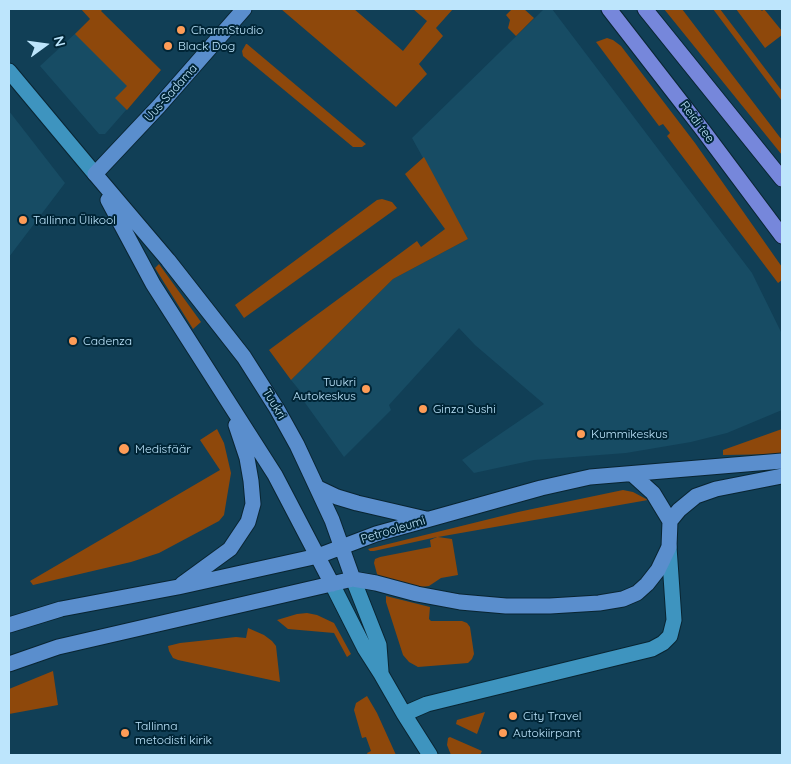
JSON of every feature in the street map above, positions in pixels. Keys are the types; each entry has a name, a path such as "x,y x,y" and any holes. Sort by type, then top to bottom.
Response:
{"main road":[{"name":"Reidi tee","path":"609,9 782,236"},
{"path":"645,9 782,179"}],"street":[{"name":"Uus-Sadama","path":"95,174 159,106 244,9"},
{"name":"Tuukri","path":"9,71 168,260 244,356 277,409 318,488 342,546 353,580 379,645 381,674"},
{"name":"Tuukri","path":"95,174 153,284 275,475 365,649 430,755"},
{"path":"178,587 230,549 248,522 253,504 251,481 247,458 229,404"},
{"name":"Petrooleumi","path":"9,625 61,609 178,587 318,556 376,534 541,488 590,477 782,461"},
{"path":"404,714 427,704 652,649 663,643 670,636 674,620 669,547 670,521 653,493 632,474"},
{"path":"670,521 679,510 696,496 716,489 782,476"},
{"path":"318,488 337,497 357,503 427,520"},
{"path":"9,664 58,647 353,580 376,583 417,594 460,602 506,606 599,603 637,593 658,570 669,547"}],"shaded area":[{"path":"81,9 103,9 101,11 161,70 127,110 115,98 127,86 75,34 90,19"},
{"path":"281,9 354,9 403,51 427,21 413,9 453,9 436,28 443,36 419,64 427,74 396,107"},
{"path":"512,9 524,9 534,18 516,36 508,28 510,20 506,15"},
{"path":"544,9 552,9 752,273 782,334 782,410 727,433 691,442 626,453 534,460 474,473 462,460 544,404 475,345 459,328 389,405 391,410 344,457 303,400 305,397 291,380 393,279 468,239 412,138"},
{"path":"664,9 682,9 782,140 782,155"},
{"path":"713,9 720,9 782,91 782,101"},
{"path":"736,9 760,9 762,11 764,9 782,31 782,35 765,48"},
{"path":"91,19 154,78 105,134 99,134 40,66"},
{"path":"607,38 621,46 695,143 782,267 782,280 778,283 667,136 670,133 663,124 659,126 596,42"},
{"path":"246,44 366,144 362,147 353,147 243,56 242,51"},
{"name":"Tallinna Ülikool","path":"9,111 65,183 9,257"},
{"path":"424,157 468,239 393,279 291,380 269,350 417,241 421,247 445,229 405,174"},
{"path":"382,199 392,202 397,208 244,318 235,305 377,200"},
{"path":"159,264 201,322 193,329 155,268"},
{"path":"217,429 224,443 231,473 224,515 219,521 159,553 131,562 33,585 30,581 220,470 200,440"},
{"path":"782,429 782,454 723,455 723,450"},
{"path":"623,490 633,492 648,500 438,537 452,539 458,575 441,578 429,586 421,587 380,577 377,574 374,563 375,559 380,557 431,547 430,540 437,537 374,551 368,549 518,512"},
{"path":"386,596 430,607 429,619 431,621 462,621 467,623 470,627 474,654 472,659 468,663 418,667 409,662 403,655 386,602"},
{"path":"307,613 317,615 334,623 351,654 347,657 334,633 288,629 277,620"},
{"path":"248,628 264,635 276,646 280,682 178,660 173,658 169,651 168,646 180,643 236,637 246,638"},
{"path":"53,671 58,705 9,714 9,689"},
{"path":"367,696 396,755 368,755 367,753 371,751 366,737 362,738 354,710 356,703"},
{"path":"485,712 477,734 456,724 457,720"},
{"path":"450,737 482,751 480,755 451,755 447,745 448,738"}],"place":[{"name":"CharmStudio","path":"181,30"},
{"name":"Black Dog","path":"168,46"},
{"name":"Tallinna Ülikool","path":"23,220"},
{"name":"Cadenza","path":"73,341"},
{"name":"Tuukri Autokeskus","path":"366,389"},
{"name":"Ginza Sushi","path":"423,409"},
{"name":"Kummikeskus","path":"581,434"},
{"name":"Medisfäär","path":"124,449"},
{"name":"City Travel","path":"513,716"},
{"name":"Tallinna metodisti kirik","path":"125,733"},
{"name":"Autokiirpant","path":"503,733"}]}
